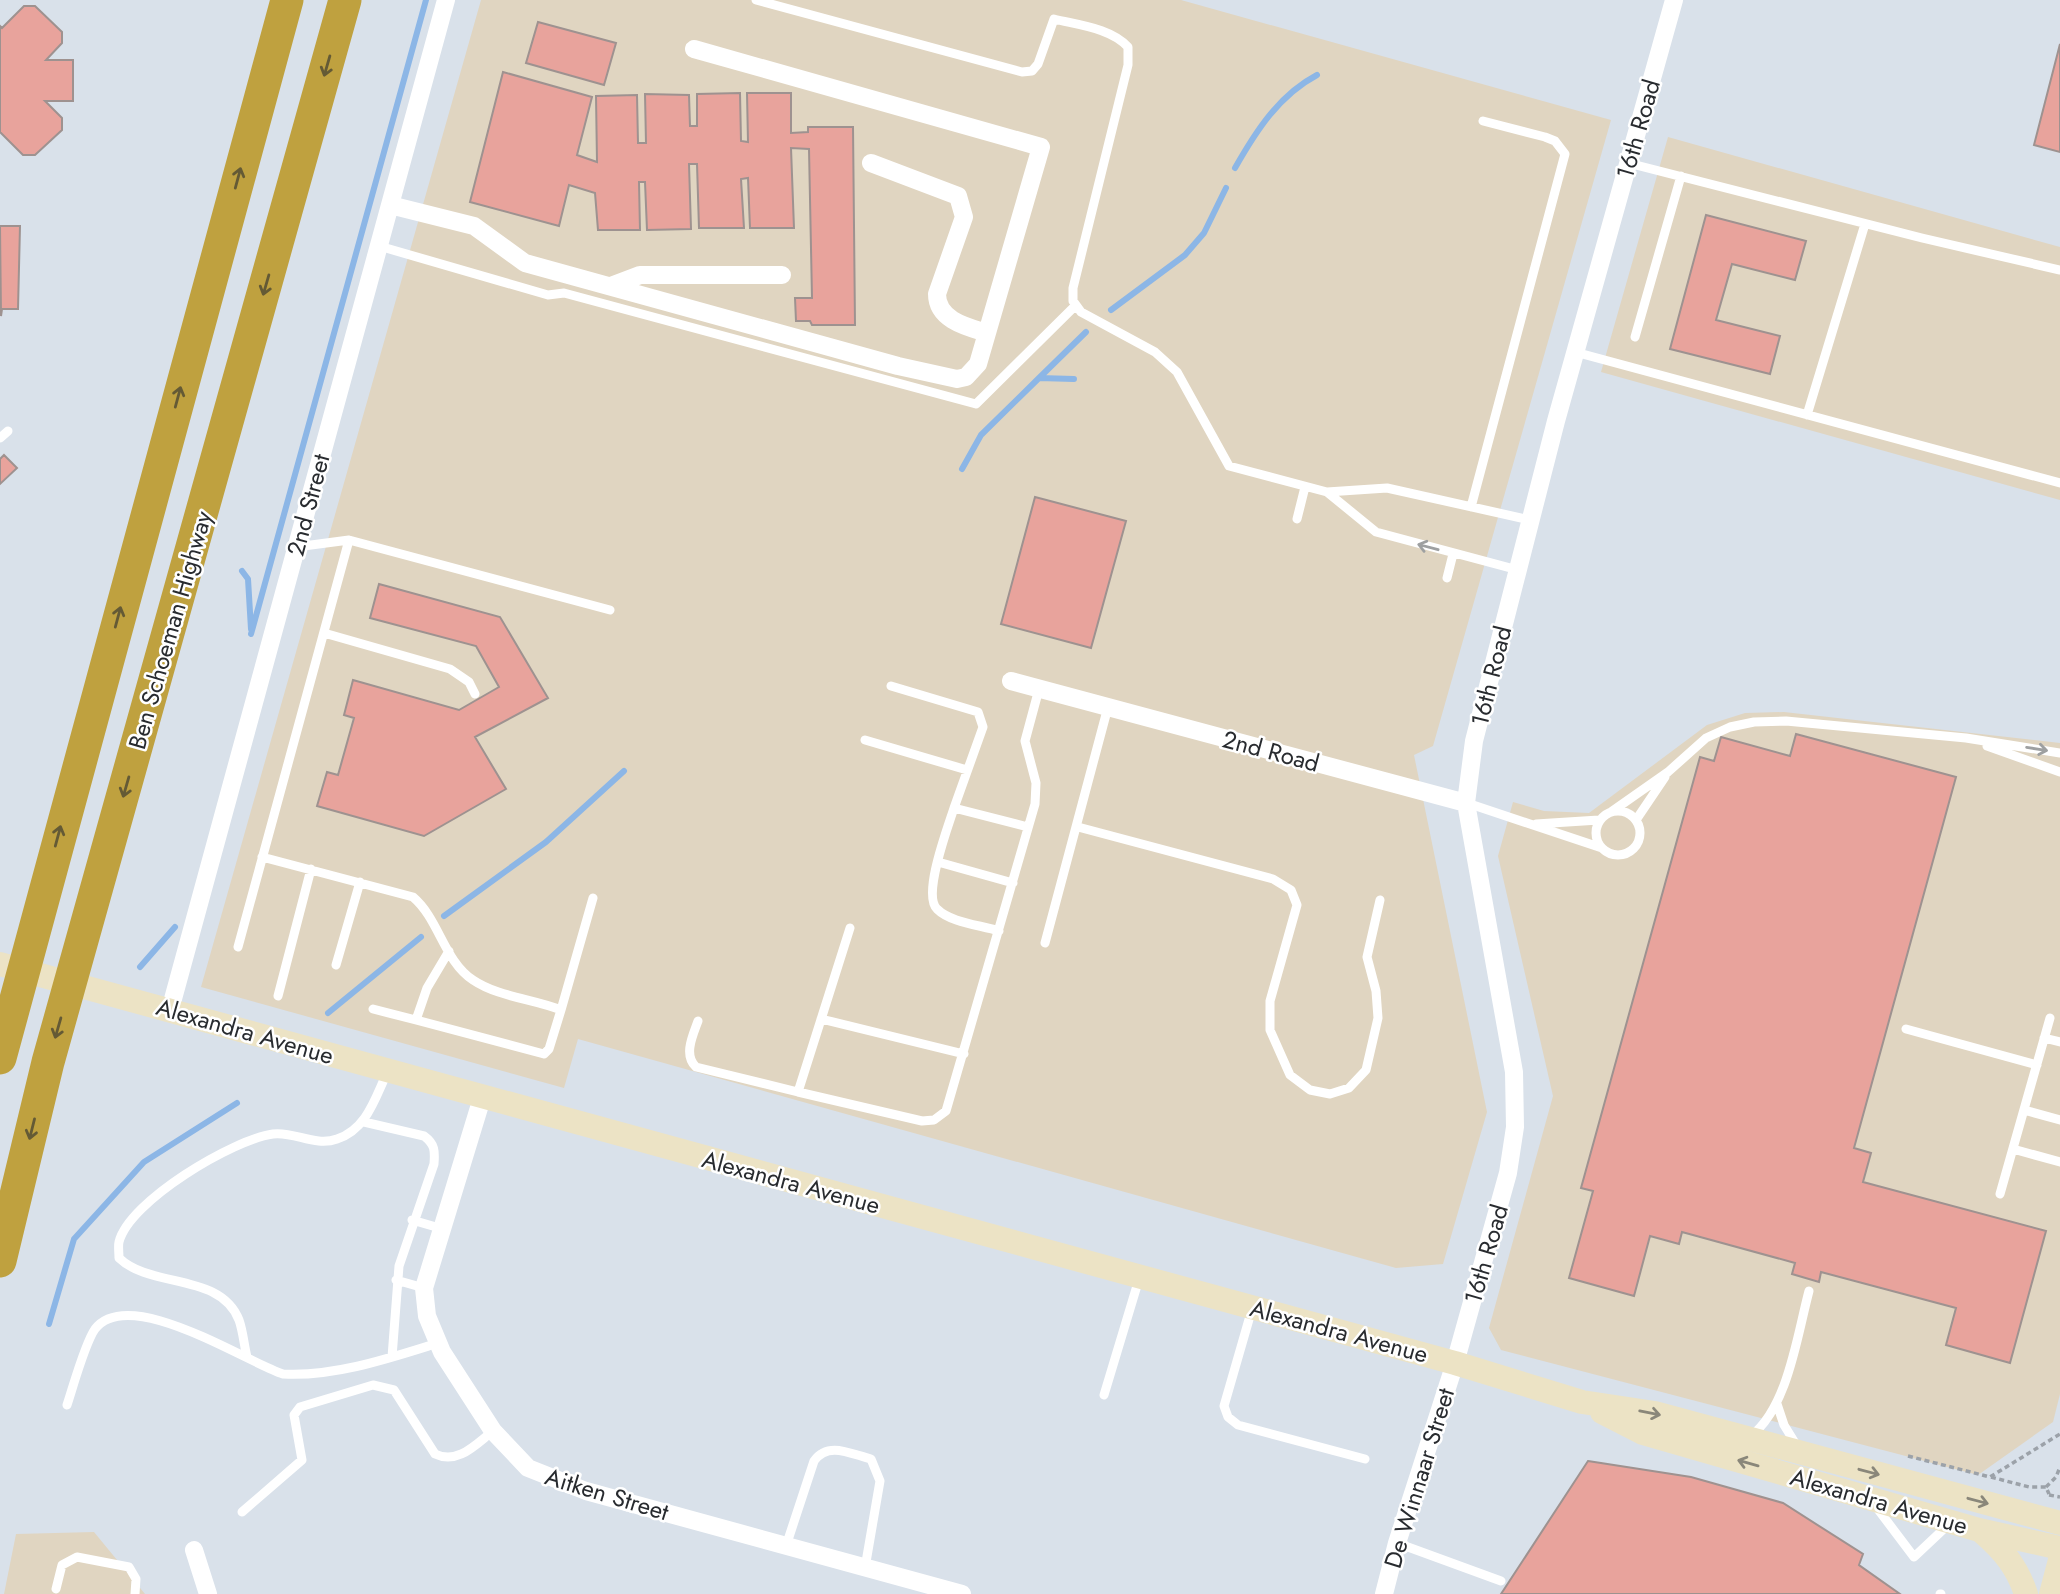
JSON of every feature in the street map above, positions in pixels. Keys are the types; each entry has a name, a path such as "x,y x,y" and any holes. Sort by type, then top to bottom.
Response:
{"highway":[{"path":"1,1052 287,0"},
{"name":"Ben Schoeman Highway","path":"0,1261 48,1062 345,0"}],"main road":[{"name":"Alexandra Avenue","path":"0,964 1253,1307 1455,1363 1582,1402 1655,1413 2060,1523"},
{"name":"Alexandra Avenue","path":"1582,1402 1643,1433 1979,1530 2060,1548"},
{"path":"1979,1530 2003,1550 2018,1571 2026,1594"},
{"path":"2051,1594 2060,1560"}],"street":[{"name":"2nd Street","path":"170,1010 446,0"},
{"name":"16th Road","path":"1455,1363 1508,1173 1515,1127 1514,1072 1466,803 1474,741 1575,352 1674,0"},
{"path":"390,205 474,226 525,263 957,379 966,377 978,364 1041,147 694,49"},
{"path":"871,163 958,196 964,217 937,294 937,303 942,311 964,326 987,332"},
{"path":"611,286 640,275 782,275"},
{"name":"2nd Road","path":"1011,681 1466,803"},
{"name":"Aitken Street","path":"482,1098 424,1288 427,1316 438,1343 494,1431 528,1468 544,1477 962,1594"},
{"name":"De Winnaar Street","path":"1384,1594 1397,1543 1455,1363"},
{"path":"194,1550 208,1594"}],"lane":[{"path":"756,0 1022,72 1032,71 1038,64 1054,19 1107,33 1124,41 1128,47 1128,65 1074,280 1076,305 1091,318 1155,352 1177,372 1229,466 1327,492 1387,488 1530,520"},
{"path":"1471,507 1565,154 1555,141 1483,121"},
{"path":"1628,163 2060,270"},
{"path":"1635,337 1681,176"},
{"path":"1807,415 1865,223"},
{"path":"379,246 548,295 564,293 976,404 1076,305"},
{"path":"1575,352 2060,483"},
{"path":"0,438 8,431"},
{"path":"1297,519 1305,487"},
{"path":"1327,492 1376,532 1518,570"},
{"path":"296,547 349,540 610,610"},
{"path":"238,947 349,540"},
{"path":"1447,578 1453,554"},
{"path":"324,633 450,669 469,682 475,694"},
{"path":"891,686 978,712 983,727 954,808 931,888 936,909 947,916 999,931"},
{"path":"698,1021 689,1053 696,1067 922,1121 934,1119 946,1111 1035,804 1036,783 1025,741 1040,689"},
{"path":"1045,943 1108,707"},
{"path":"1668,772 1636,820 1638,840 1629,851 1615,855 1602,848 1595,834 1599,820 1668,772 1706,738 1730,727 1754,722 1786,721 1966,738 2060,752"},
{"path":"1966,738 2060,772"},
{"path":"865,740 967,770"},
{"name":"2nd Road","path":"1466,803 1602,848"},
{"path":"954,808 1028,827"},
{"path":"1611,812 1625,812 1636,820"},
{"name":"2nd Road","path":"1531,824 1599,820"},
{"path":"1078,827 1273,879 1291,890 1297,905 1268,1014 1277,1050 1290,1075 1310,1090 1330,1094 1349,1088 1360,1080 1366,1070 1378,1018 1376,991 1367,957 1380,901"},
{"path":"262,857 413,897 424,906 449,951 473,980 561,1010"},
{"path":"938,862 1013,883"},
{"path":"278,996 311,869"},
{"path":"336,965 360,882"},
{"path":"373,1009 544,1054 549,1049 593,898"},
{"path":"798,1091 850,928"},
{"path":"416,1020 427,988 449,951"},
{"path":"2000,1194 2050,1018"},
{"path":"821,1019 964,1054"},
{"path":"1906,1029 2037,1065"},
{"path":"2044,1038 2060,1042"},
{"path":"247,1357 238,1320 229,1304 217,1293 131,1269 119,1258 118,1242 142,1206 181,1177 258,1136 278,1133 338,1139 364,1122 387,1071"},
{"path":"2024,1110 2060,1120"},
{"path":"364,1122 424,1136 431,1141 434,1164 412,1220 397,1280 393,1357"},
{"path":"2013,1149 2060,1163"},
{"path":"412,1220 443,1228"},
{"path":"1104,1395 1140,1277"},
{"path":"397,1280 424,1288"},
{"path":"1747,1438 1766,1422 1777,1404 1809,1292"},
{"path":"1253,1307 1224,1406 1228,1417 1238,1425 1365,1459"},
{"path":"67,1405 94,1330 117,1317 131,1314 176,1326 274,1371 302,1375 393,1357 438,1343"},
{"path":"242,1512 302,1460 294,1415 300,1407 373,1385 386,1386 394,1390 435,1454 445,1459 457,1458 494,1431"},
{"path":"1777,1404 1784,1425 1802,1453"},
{"path":"786,1546 814,1461 820,1453 831,1449 871,1459 880,1481 865,1567"},
{"path":"1871,1498 1914,1557 1951,1521"},
{"path":"1397,1543 1501,1581"},
{"path":"56,1589 62,1565 78,1557 129,1567 135,1579 135,1594"}],"path":[{"path":"1990,1477 2060,1434"},
{"path":"1900,1454 2029,1487 2046,1487 2056,1477 2060,1467"},
{"path":"2046,1487 2049,1494"}],"shaded area":[{"path":"481,0 1181,0 1611,120 1433,746 1414,755 1487,1112 1443,1264 1396,1268 578,1039 564,1088 201,987"},
{"path":"1668,137 2060,247 2060,500 1601,372"},
{"path":"1784,712 2060,743 2060,1394 2053,1422 1978,1475 1501,1350 1489,1328 1553,1096 1498,856 1513,802 1544,811 1589,813 1707,725 1745,713"},
{"path":"94,1532 145,1594 4,1594 16,1534"}],"building":[{"path":"24,6 35,6 62,32 62,43 46,60 73,60 73,101 45,101 62,118 62,130 35,155 23,155 0,132 0,26 2,28"},
{"path":"538,22 616,43 604,85 526,63"},
{"path":"2060,44 2060,152 2034,145"},
{"path":"503,72 592,97 577,155 597,162 596,96 637,95 638,143 646,143 645,94 689,95 690,126 697,126 697,94 740,93 741,141 748,142 747,93 791,93 791,133 808,132 808,127 853,127 855,325 812,325 810,321 796,321 795,298 812,298 809,149 791,148 794,228 750,228 748,178 741,179 744,228 699,228 697,164 689,164 691,229 647,230 645,182 639,182 640,230 598,230 595,193 569,185 559,226 470,202"},
{"path":"1706,215 1806,241 1795,280 1732,264 1716,320 1780,336 1770,374 1670,349"},
{"path":"0,226 20,226 18,309 2,309 1,316"},
{"path":"4,455 17,468 0,484 0,459"},
{"path":"1035,497 1126,521 1091,648 1001,624"},
{"path":"379,584 500,617 548,698 475,737 506,789 424,836 317,806 327,772 338,775 354,718 344,715 353,680 459,710 499,687 476,646 370,618"},
{"path":"1796,734 1956,777 1854,1148 1871,1153 1863,1182 2046,1231 2010,1363 1946,1345 1956,1308 1821,1272 1819,1282 1792,1274 1795,1263 1682,1232 1679,1244 1650,1236 1634,1296 1569,1278 1593,1191 1581,1188 1700,757 1714,761 1721,737 1790,756"},
{"path":"1588,1461 1691,1477 1783,1503 1863,1554 1859,1565 1900,1594 1501,1594"}],"waterway":[{"path":"251,634 426,0"},
{"path":"1235,168 1251,141 1280,103 1317,75"},
{"path":"1111,310 1185,255 1204,233 1226,188"},
{"path":"1039,378 1086,332"},
{"path":"962,469 981,435 1039,378 1074,379"},
{"path":"242,571 248,579 251,629"},
{"path":"444,916 546,842 624,771"},
{"path":"140,967 175,927"},
{"path":"328,1013 421,937"},
{"path":"49,1324 74,1239 144,1162 237,1103"}]}
